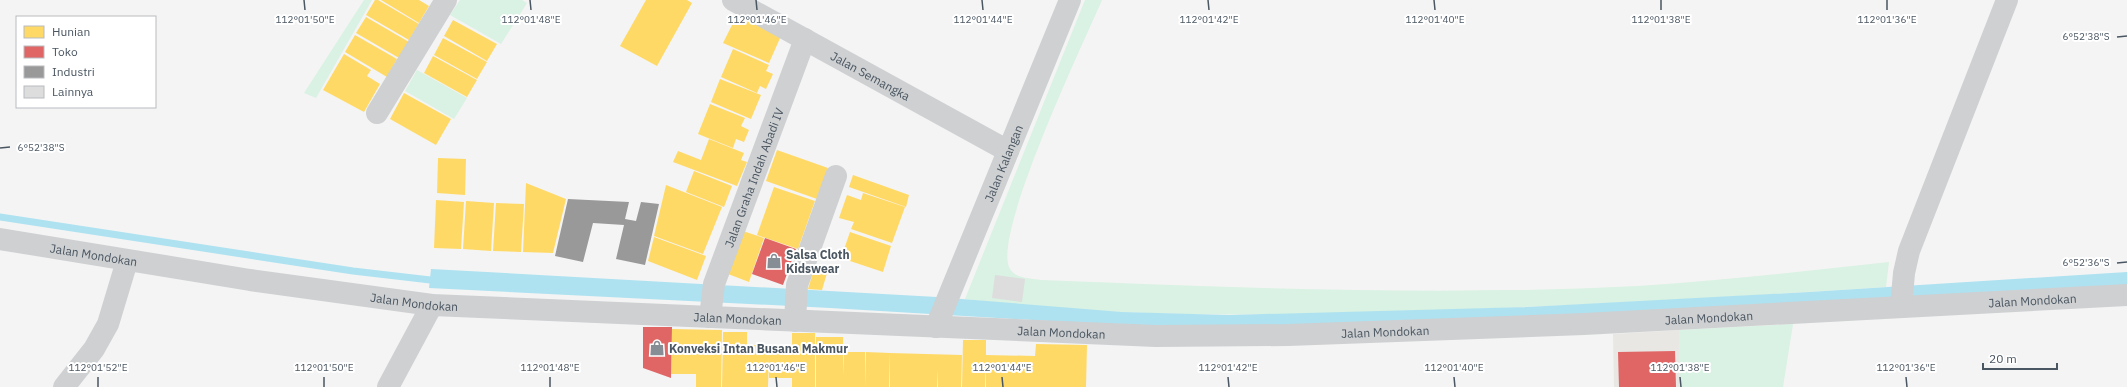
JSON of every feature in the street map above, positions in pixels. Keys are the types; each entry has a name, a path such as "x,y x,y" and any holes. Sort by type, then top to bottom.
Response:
{"street":[{"path":"377,113 446,0"},
{"name":"Jalan Semangka","path":"734,0 1008,151"},
{"name":"Jalan Kalangan","path":"938,321 1070,0"},
{"path":"1902,297 1909,251 2007,0"},
{"name":"Jalan Graha Indah Abadi IV","path":"712,302 805,39"},
{"path":"796,305 836,176"},
{"name":"Jalan Mondokan","path":"0,240 266,282 432,305 712,302 796,305 938,321 1156,336 1288,336 1584,324 1902,297 2127,295"},
{"path":"64,387 94,349 108,324 127,261"},
{"path":"388,387 432,305"}],"shaded area":[{"path":"1679,330 1679,387 1614,387 1613,334"}],"green space":[{"path":"364,0 372,0 316,98 304,93"},
{"path":"460,0 522,0 527,3 501,44 450,15"},
{"path":"1085,0 1102,0 1043,136 1027,178 1015,216 1008,247 1009,267 1011,271 1018,276 1041,280 1340,290 1414,291 1563,289 1669,284 1764,276 1889,262 1886,287 1574,305 1386,312 1281,314 1176,314 1123,312 1018,305 965,299"},
{"path":"417,70 467,98 454,119 405,91"},
{"path":"1793,324 1783,387 1679,387 1679,330"}],"water":[{"path":"431,269 937,297 1122,312 1229,315 1527,307 1809,292 2127,272 2127,287 1342,326 1132,326 830,308 429,288"}],"building: Hunian":[{"path":"375,0 378,0 419,24 409,40 366,15"},
{"path":"381,0 419,0 429,6 419,23"},
{"path":"646,0 687,0 692,3 657,66 620,46"},
{"path":"738,13 781,36 769,63 723,43"},
{"path":"366,17 409,42 399,58 356,33"},
{"path":"453,20 497,44 487,61 444,36"},
{"path":"355,35 397,59 387,77 345,52"},
{"path":"443,38 487,62 477,79 434,55"},
{"path":"733,49 769,65 766,71 773,74 766,89 760,86 757,93 721,77"},
{"path":"344,54 371,70 367,76 380,84 364,112 323,90"},
{"path":"433,56 477,80 467,97 424,73"},
{"path":"720,79 761,95 751,119 711,102"},
{"path":"404,93 451,119 436,145 390,119"},
{"path":"710,104 745,118 741,126 749,130 744,142 736,139 733,148 698,134"},
{"path":"709,139 744,153 741,160 747,162 737,186 673,162 678,151 701,160"},
{"path":"777,150 828,168 817,199 766,181"},
{"path":"438,158 466,159 465,195 437,193"},
{"path":"694,171 732,186 724,207 686,192"},
{"path":"853,175 909,195 906,207 849,187"},
{"path":"526,183 566,199 553,253 523,252"},
{"path":"666,185 722,207 703,254 654,236"},
{"path":"774,187 815,201 798,249 757,235"},
{"path":"863,193 905,207 892,243 851,229 854,222 839,218 847,195 861,200"},
{"path":"436,200 464,202 461,249 434,248"},
{"path":"466,201 494,203 491,251 463,249"},
{"path":"496,203 524,204 521,252 493,251"},
{"path":"743,231 764,238 749,282 728,274"},
{"path":"850,232 891,246 883,272 841,258"},
{"path":"654,237 706,256 697,280 648,261"},
{"path":"815,266 828,270 822,290 808,289"},
{"path":"672,329 722,330 721,387 696,387 696,374 671,374"},
{"path":"723,332 747,332 747,345 792,345 792,333 815,333 815,387 792,387 792,378 769,378 769,358 768,387 722,387"},
{"path":"816,337 843,337 843,375 844,352 865,352 865,387 816,387"},
{"path":"963,340 986,340 986,355 1035,356 1036,344 1087,345 1086,387 986,387 986,362 985,387 962,387"},
{"path":"866,352 890,353 889,387 865,387"},
{"path":"890,353 962,355 961,387 938,387 938,370 937,387 890,387"}],"building: Toko":[{"name":"Salsa Cloth Kidswear","path":"765,238 796,249 783,285 752,274"},
{"name":"Konveksi Intan Busana Makmur","path":"643,327 672,327 671,378 643,368"},
{"path":"1675,351 1676,387 1619,387 1618,352"}],"building: Industri":[{"path":"568,199 629,202 625,219 636,221 641,202 659,204 645,265 616,259 624,225 593,223 583,262 555,256"}],"building: Lainnya":[{"path":"995,275 1025,279 1022,302 992,298"}],"waterway":[{"path":"0,217 353,271 439,281"}],"place":[{"name":"Salsa Cloth Kidswear","path":"774,261"},
{"name":"Konveksi Intan Busana Makmur","path":"657,348"}]}
